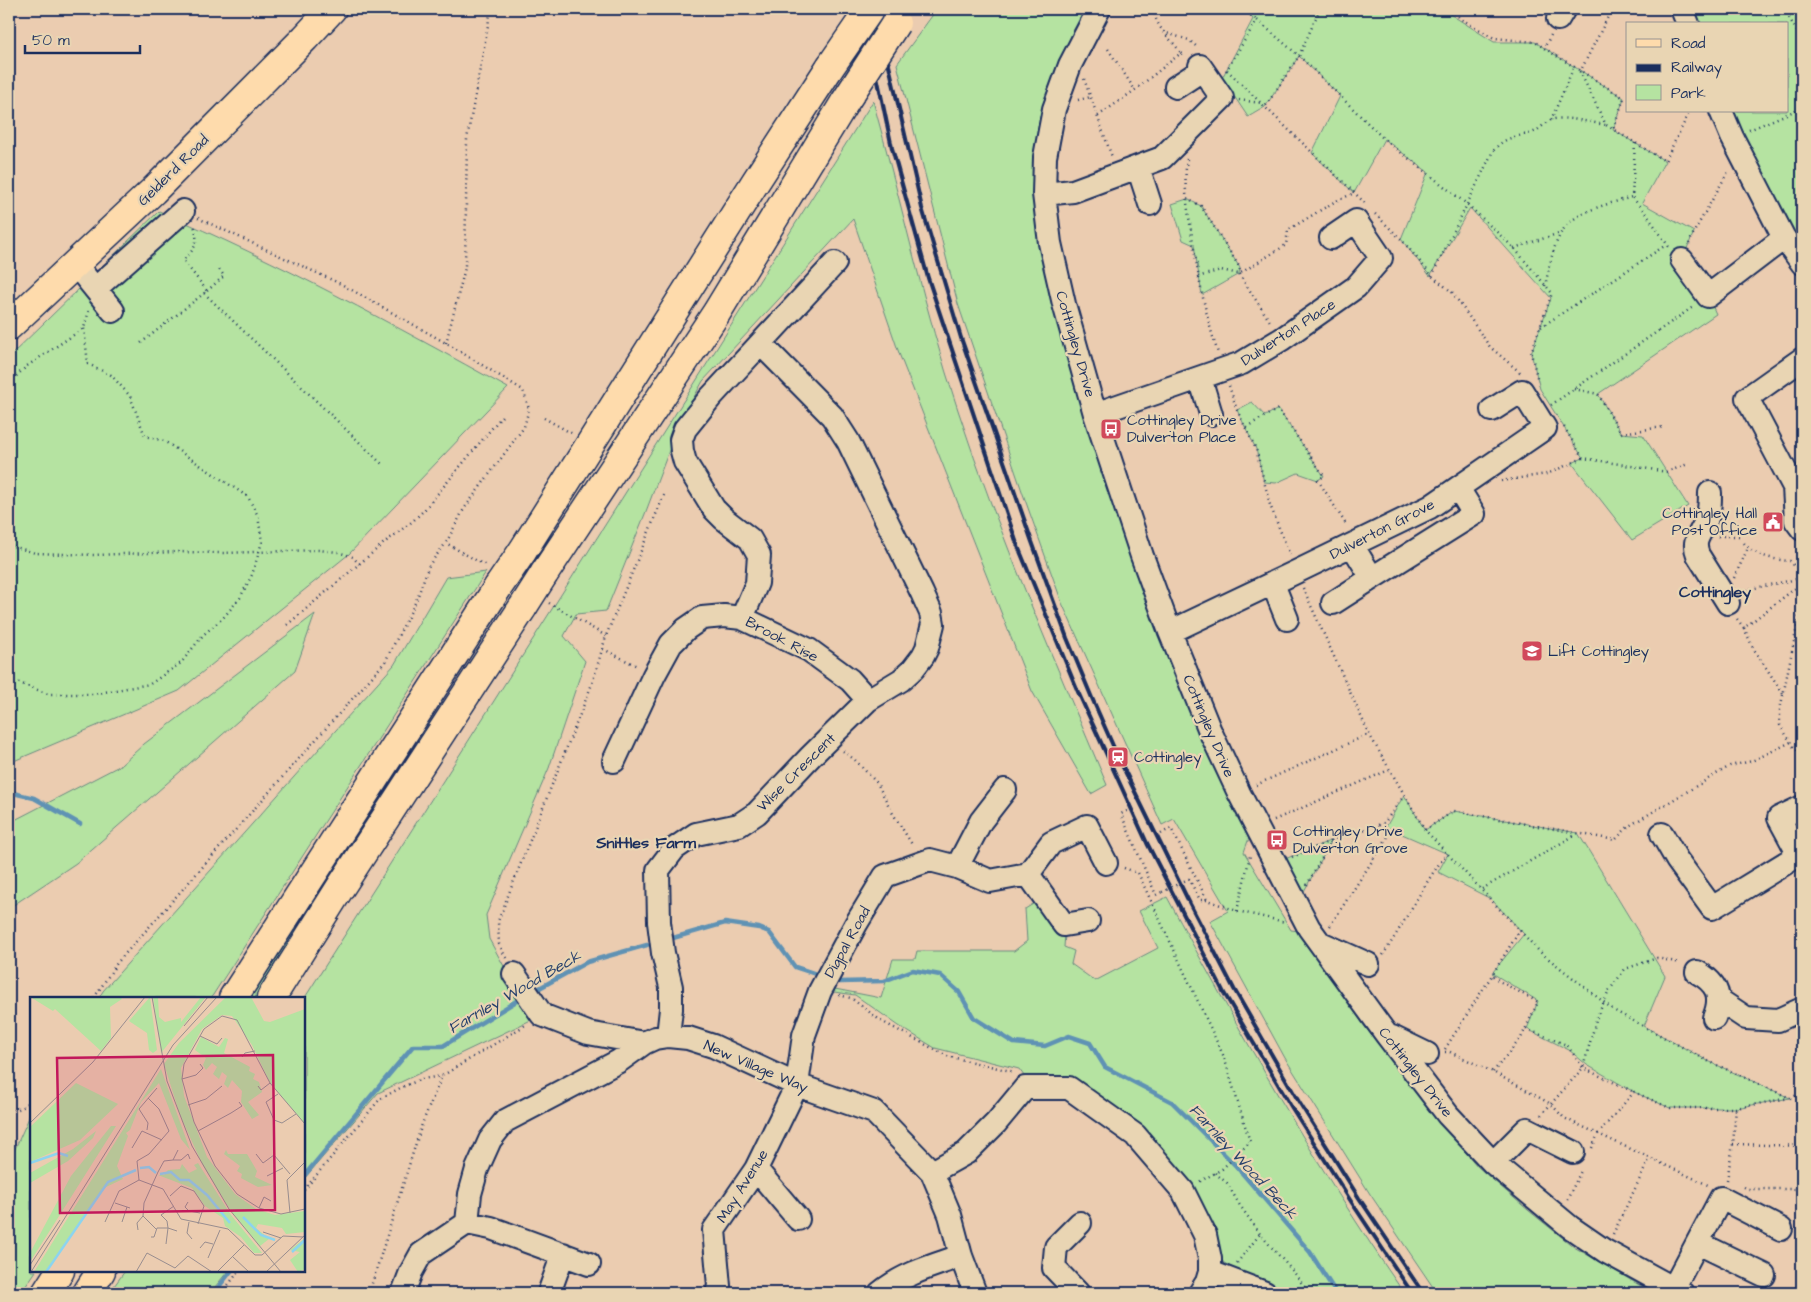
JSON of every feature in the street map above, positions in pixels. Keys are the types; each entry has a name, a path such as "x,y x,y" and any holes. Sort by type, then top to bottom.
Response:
{"main road":[{"name":"Gelderd Road","path":"11,320 75,264 153,191 332,9"},
{"path":"234,997 493,577 522,552 756,181 870,9"},
{"path":"272,997 340,888 535,604 544,574 717,312 845,102 902,16"},
{"path":"46,1293 59,1272"},
{"path":"87,1293 100,1272"}],"street":[{"name":"Cottingley Drive","path":"1099,9 1070,65 1054,109 1045,157 1044,194 1050,243 1062,296 1096,414 1142,556 1170,632 1239,793 1314,935 1448,1115 1493,1164 1558,1217 1605,1251 1678,1291"},
{"path":"1682,9 1687,22"},
{"path":"1044,194 1072,192 1162,158 1222,98 1201,68 1176,86"},
{"path":"1721,112 1736,145 1784,238 1802,263"},
{"path":"1128,171 1150,204"},
{"path":"96,291 186,213"},
{"name":"Dulverton Place","path":"1096,414 1242,363 1282,339 1356,287 1381,258 1356,221 1332,238"},
{"path":"1674,252 1708,296 1784,238"},
{"path":"742,618 757,583 759,555 750,540 724,520 714,509 685,462 681,440 685,429 696,415 835,263"},
{"path":"75,264 113,311"},
{"name":"Wise Crescent","path":"668,1036 671,987 663,953 659,922 658,870 674,849 696,834 739,825 757,813 868,700 901,680 924,656 933,624 931,613 843,432 832,416 761,344"},
{"path":"1802,359 1747,398 1794,487 1796,521 1802,529"},
{"path":"1200,378 1211,414"},
{"path":"1492,410 1530,386"},
{"name":"Dulverton Grove","path":"1170,632 1430,507 1458,488 1545,428 1530,386"},
{"path":"1333,603 1479,511 1458,488"},
{"path":"1710,493 1710,506 1706,520 1696,538 1695,548 1698,556 1726,597"},
{"path":"1355,544 1372,578"},
{"path":"1273,584 1287,619"},
{"name":"Brook Rise","path":"614,761 654,675 671,644 686,629 702,618 724,616 742,618 809,650 850,680 868,700"},
{"path":"957,867 981,821 1005,790"},
{"path":"1662,834 1677,860 1712,908 1800,854 1779,818 1802,807"},
{"path":"1088,921 1064,925 1028,874 1051,842 1087,826 1106,862"},
{"name":"Digpal Road","path":"797,1085 804,1036 825,982 885,876 930,860 957,867 990,881 1028,874"},
{"path":"1314,935 1374,963"},
{"path":"1697,972 1709,979 1716,990 1716,1009 1746,1018 1778,1020 1802,1010"},
{"path":"514,974 542,1015 588,1033 644,1043"},
{"path":"1386,1034 1427,1054"},
{"name":"New Village Way","path":"467,1223 470,1194 477,1169 490,1140 505,1121 619,1061 644,1043 655,1038 668,1036 688,1038 713,1046 797,1085 874,1112 932,1172 950,1215 960,1256 974,1293"},
{"name":"May Avenue","path":"717,1293 719,1286 714,1230 756,1169 797,1085"},
{"path":"932,1172 966,1153 996,1123 1025,1088 1069,1088 1135,1135 1183,1192 1205,1235 1210,1259 1218,1275 1265,1293"},
{"path":"1493,1164 1527,1129 1582,1157"},
{"path":"756,1169 798,1219"},
{"path":"1678,1291 1698,1243 1726,1188 1781,1230"},
{"path":"403,1293 410,1272 421,1254 467,1223 491,1228 589,1264"},
{"path":"1078,1293 1054,1268 1056,1247 1080,1223"},
{"path":"1698,1243 1764,1275"},
{"path":"549,1293 563,1254"},
{"path":"880,1293 914,1272 960,1256"},
{"path":"1200,1293 1218,1275"}],"path":[{"path":"446,343 465,268 467,139 491,9"},
{"path":"1154,9 1155,20 1163,32 1181,53 1201,68"},
{"path":"1243,9 1299,56 1384,138 1468,204 1514,248 1552,293 1531,353 1530,386"},
{"path":"1320,9 1299,56 1265,107 1368,206"},
{"path":"1451,9 1461,19 1494,38 1534,42 1624,98 1613,130"},
{"path":"1580,72 1612,9"},
{"path":"1784,9 1802,40"},
{"path":"1544,48 1561,14"},
{"path":"1215,89 1257,20"},
{"path":"1108,49 1135,90"},
{"path":"1098,116 1135,90 1181,53"},
{"path":"1070,65 1081,72 1098,116 1128,171"},
{"path":"1432,276 1493,151 1502,141 1517,135 1533,133 1551,120 1574,68"},
{"path":"1580,72 1606,125"},
{"path":"1540,328 1674,252 1694,232 1736,145 1802,106"},
{"path":"1551,120 1564,119 1606,125 1664,161 1689,112"},
{"path":"1191,129 1186,169 1187,199 1198,277 1208,324 1237,410 1256,449 1270,505 1296,572 1369,734 1425,830 1540,952 1604,1002 1615,1010 1708,1061 1790,1098"},
{"path":"1635,143 1632,197 1674,252"},
{"path":"1198,277 1221,270 1239,274 1286,245 1288,230 1354,192"},
{"path":"1546,286 1551,260 1561,233 1573,220 1597,207 1632,197"},
{"path":"1187,199 1201,206 1240,268 1239,274 1282,339"},
{"path":"95,997 117,963 385,662 416,601 429,565 446,543 464,509 524,427 529,409 522,390 446,343 343,286 186,213"},
{"path":"186,213 197,236 194,250 183,260 206,292 383,465"},
{"path":"1374,213 1401,239 1432,276 1452,292 1490,347 1530,386"},
{"path":"1514,248 1561,233"},
{"path":"141,343 224,276 219,269"},
{"path":"9,679 48,694 93,694 150,684 181,663 203,635 224,618 240,598 252,575 262,542 258,516 248,497 164,441 145,436 130,396 112,375 88,364 84,328 96,291"},
{"path":"1551,406 1708,296"},
{"path":"9,383 27,366 84,328"},
{"path":"1574,389 1598,394 1621,433 1663,427"},
{"path":"1245,427 1278,409 1324,476 1318,480 1355,544"},
{"path":"287,625 359,564 414,521 502,416"},
{"path":"544,418 590,445"},
{"path":"1560,420 1584,458"},
{"path":"1493,483 1547,474 1584,458 1667,472 1688,464"},
{"path":"514,974 499,944 498,921 592,684 606,636 664,495"},
{"path":"446,543 493,577"},
{"path":"1726,597 1802,576 1790,561 1778,560 1748,548 1744,544"},
{"path":"9,546 35,554 223,553 290,550 338,552 353,557 359,564"},
{"path":"1726,597 1748,548"},
{"path":"1744,628 1802,583"},
{"path":"1726,597 1753,648 1784,695"},
{"path":"1802,602 1780,710 1780,725 1802,755"},
{"path":"535,604 606,636"},
{"path":"603,649 654,675"},
{"path":"1239,793 1369,734"},
{"path":"828,739 855,760 877,783 922,863"},
{"path":"1425,830 1454,811 1615,840 1628,826 1730,766 1752,761 1791,742"},
{"path":"1238,911 1256,828 1389,770"},
{"path":"1275,863 1332,840 1384,823 1404,795"},
{"path":"1127,811 1121,814 1156,895 1189,879 1200,900 1207,900 1314,935 1391,832 1377,825"},
{"path":"1161,834 1171,828 1207,900"},
{"path":"1482,889 1578,834"},
{"path":"1297,904 1332,840"},
{"path":"1374,963 1397,934 1432,873 1447,852"},
{"path":"1106,862 1138,873 1146,870"},
{"path":"1138,873 1224,1057 1250,1142 1222,1169 1183,1192"},
{"path":"1520,930 1443,1052 1450,1052 1493,1072 1551,1104 1564,1118 1650,1158 1726,1188 1736,1108"},
{"path":"1527,1129 1583,1068 1604,1002 1609,991 1625,969 1657,958 1685,964 1697,972"},
{"path":"1492,975 1499,982 1538,1002 1521,1038 1493,1072"},
{"path":"825,982 851,998 881,1021 947,1056 1018,1073 1025,1088"},
{"path":"305,1189 380,1099 422,1079 442,1076 542,1015"},
{"path":"1526,1029 1566,1045 1583,1068 1670,1108 1736,1108 1790,1098 1802,1093"},
{"path":"369,1293 422,1124 442,1076"},
{"path":"1558,1217 1582,1157 1598,1134 1634,1092"},
{"path":"9,1113 25,1106 30,1098"},
{"path":"1733,1144 1802,1146"},
{"path":"1605,1251 1650,1158"},
{"path":"1215,1173 1227,1183 1260,1234 1297,1276 1308,1293"},
{"path":"1741,1186 1748,1188 1802,1190"},
{"path":"1218,1275 1260,1234"},
{"path":"222,1293 239,1272"}],"green space":[{"path":"937,9 1085,9 1073,31 1044,103 1035,155 1037,195 1207,749 1249,838 1244,852 1291,930 1299,931 1365,1027 1478,1167 1574,1247 1653,1293 1437,1293 1370,1194 1285,1058 1210,921 1228,911 1174,819 1162,825 1062,603 958,304 897,64"},
{"path":"1243,9 1442,9 1494,42 1535,42 1624,98 1613,130 1665,161 1642,203 1694,232 1682,260 1708,296 1716,314 1598,394 1621,433 1643,435 1688,506 1632,540 1572,463 1583,458 1540,389 1531,353 1551,298 1470,208 1430,276 1401,239 1428,172 1384,139 1354,193 1312,153 1340,96 1299,56 1265,107 1248,117 1222,78 1253,19"},
{"path":"1682,9 1802,9 1802,263 1722,112 1788,112 1788,22 1687,22"},
{"path":"873,101 934,334 974,458 1029,599 1107,785 1091,794 1032,691 900,356 853,219 703,381 679,424 606,611 576,614 564,636 585,661 549,768 486,915 489,939 533,1019 378,1093 305,1178 305,997"},
{"path":"1187,199 1201,206 1240,268 1239,274 1202,295 1194,245 1183,240 1172,204"},
{"path":"159,211 292,273 508,388 349,554 179,691 9,763 9,357"},
{"path":"1252,402 1265,416 1278,409 1324,476 1318,480 1298,473 1276,483 1264,482 1256,449 1237,410"},
{"path":"486,572 212,997 100,997 394,665 446,577"},
{"path":"315,614 295,671 76,863 9,908 9,823 121,765 144,744"},
{"path":"1404,795 1425,830 1454,811 1578,833 1665,976 1644,1026 1708,1061 1790,1098 1736,1108 1670,1108 1634,1092 1587,1065 1569,1050 1527,1029 1538,1001 1492,973 1524,934 1491,899 1438,872 1448,854 1386,827"},
{"path":"1332,840 1297,904 1275,863"},
{"path":"331,872 334,878 258,997 252,997"},
{"path":"1167,897 1222,998 1280,1098 1340,1197 1404,1293 1279,1293 1224,1263 1217,1253 1213,1231 1073,1080 1050,1076 1027,1080 1019,1069 935,1048 899,1026 855,995 834,992 835,989 881,998 893,959 915,959 917,951 1014,951 1027,941 1025,909 1038,901 1065,934 1064,947 1074,951 1071,964 1095,981 1158,948 1139,911"},
{"path":"30,1115 30,1272 35,1272 21,1293 9,1293 9,1162"},
{"path":"124,1272 227,1272 210,1293 109,1293"}],"waterway":[{"name":"Farnley Wood Beck","path":"9,792 34,798 80,824"},
{"name":"Farnley Wood Beck","path":"673,938 725,923 759,928 769,932 795,967 822,976"},
{"name":"Farnley Wood Beck","path":"534,991 587,962 647,945"},
{"name":"Farnley Wood Beck","path":"834,980 840,982 884,981 913,970 940,975 959,992 974,1018 1014,1043 1045,1046 1069,1036 1090,1043 1105,1067 1172,1102 1236,1166 1310,1252 1336,1293"},
{"name":"Farnley Wood Beck","path":"305,1175 413,1046 443,1046 523,997"},
{"name":"Farnley Wood Beck","path":"214,1293 230,1272"}],"railway":[{"path":"863,9 892,148 928,278 1017,544 1078,692 1147,843 1224,993 1292,1108 1412,1293"},
{"path":"876,9 922,208 961,338 1067,638 1092,698 1118,757 1234,989 1299,1102 1359,1198 1423,1293"}],"place":[{"name":"Cottingley Drive Dulverton Place","path":"1111,429"},
{"name":"Cottingley Hall Post Office","path":"1773,522"},
{"name":"Lift Cottingley","path":"1532,651"},
{"name":"Cottingley","path":"1118,757"},
{"name":"Cottingley Drive Dulverton Grove","path":"1277,840"}],"district":[{"name":"Cottingley","path":"1715,591"},
{"name":"Snittles Farm","path":"646,842"}]}
